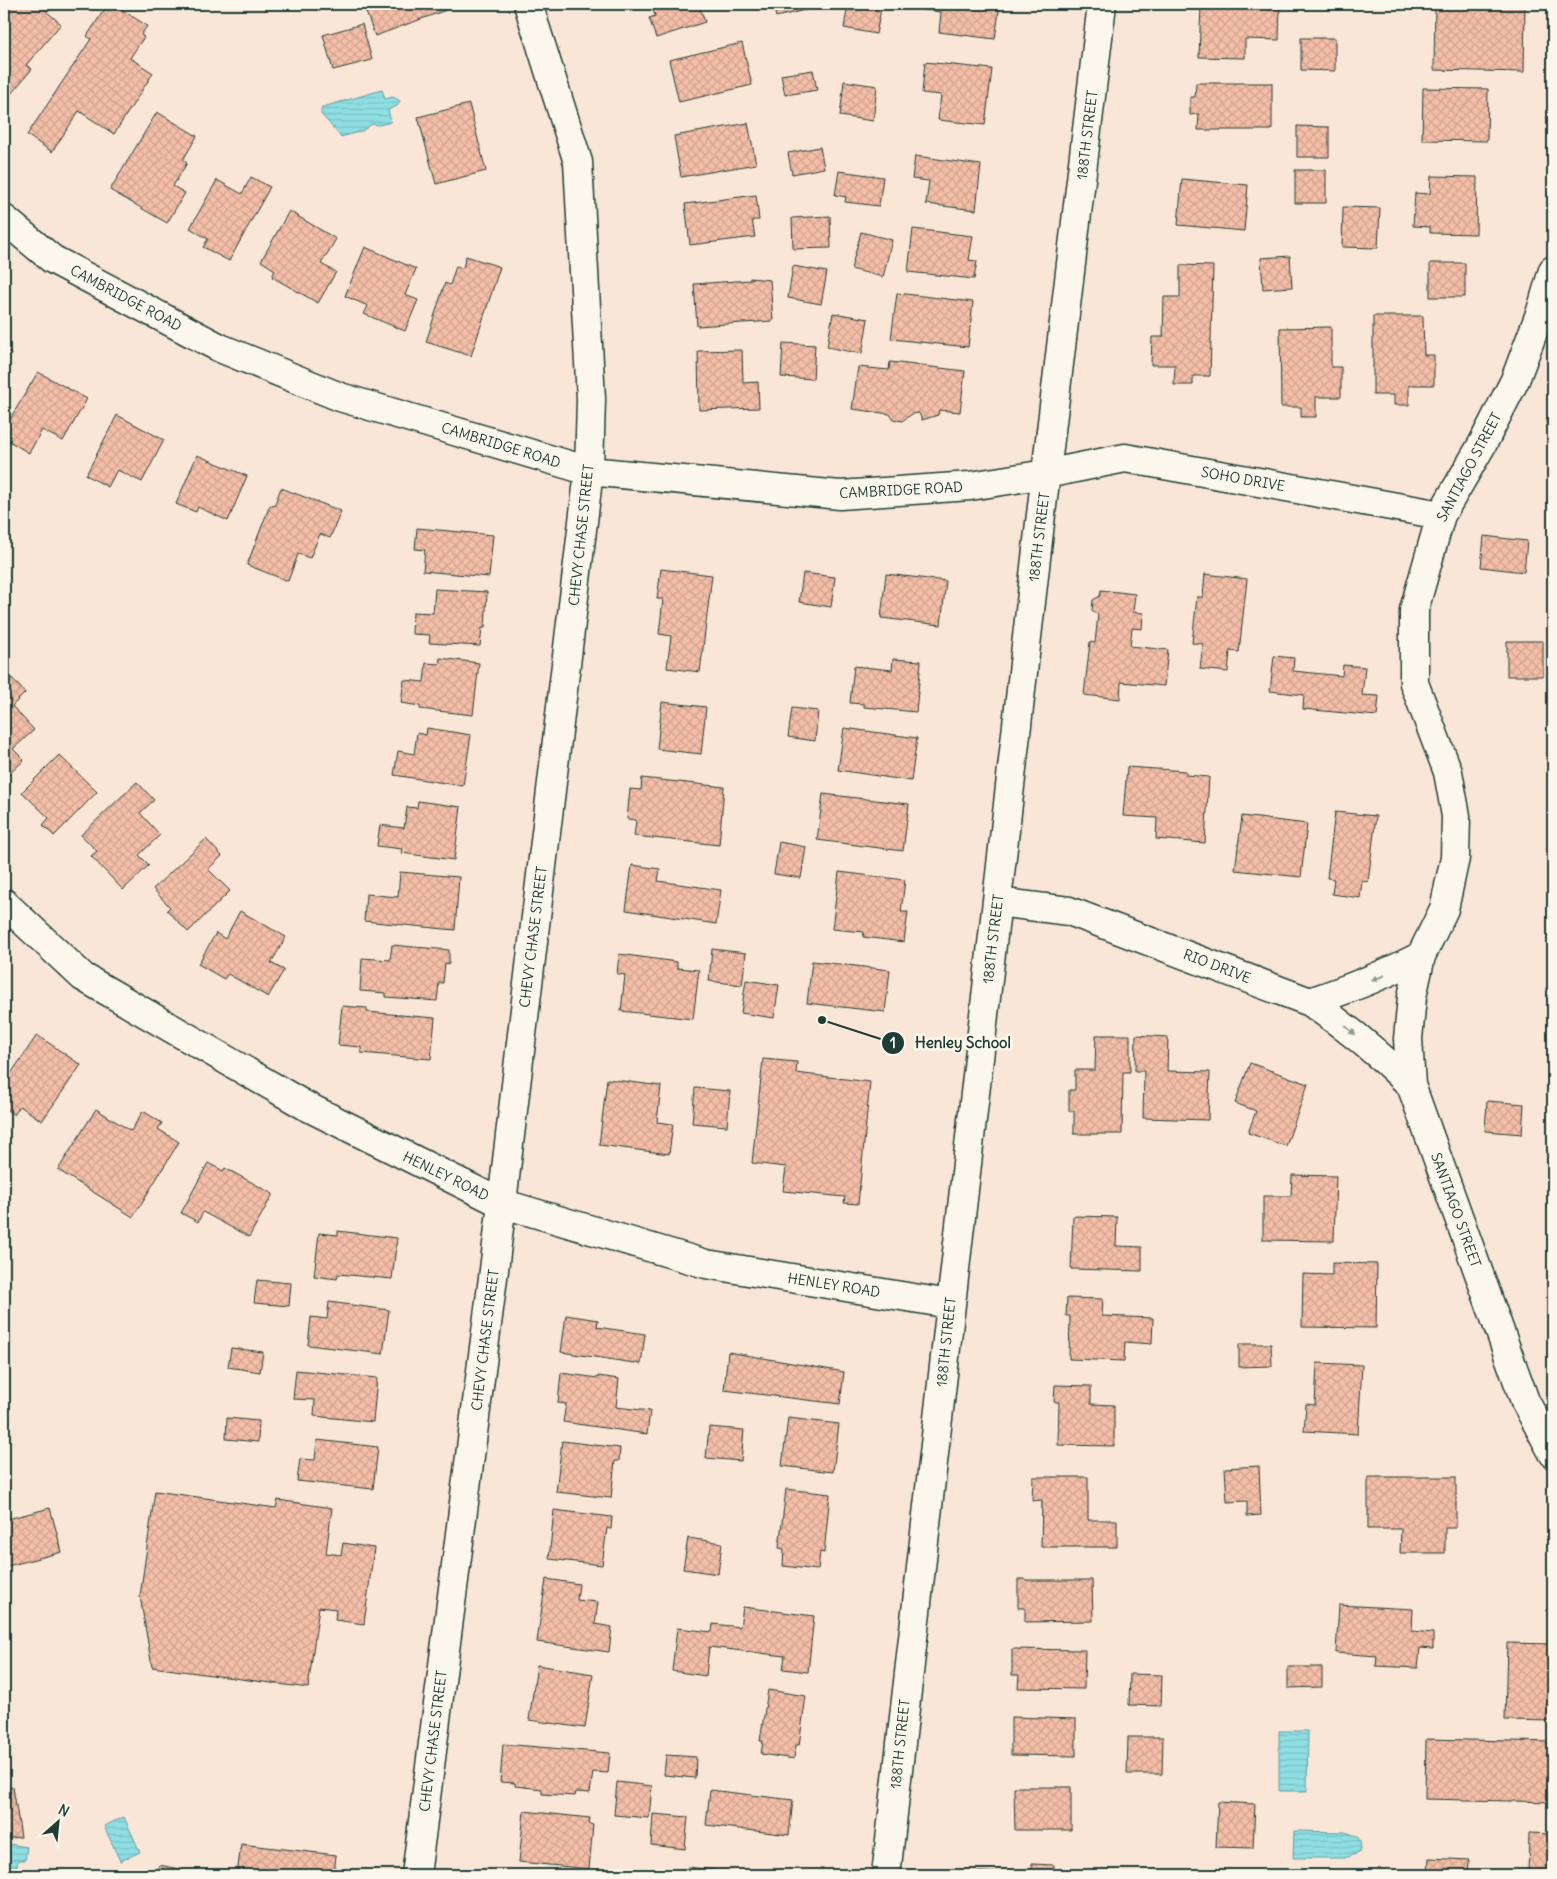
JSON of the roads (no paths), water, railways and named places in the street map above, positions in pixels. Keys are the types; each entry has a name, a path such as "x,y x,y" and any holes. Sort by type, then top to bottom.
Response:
{"street":[{"name":"CHEVY CHASE STREET","path":"416,1875 501,1203 589,471 591,399 578,162 528,4"},
{"name":"188TH STREET","path":"886,1875 950,1304 1102,4"},
{"name":"CAMBRIDGE ROAD","path":"4,219 52,259 220,348 340,397 589,471 840,495 970,486 1046,474"},
{"name":"SANTIAGO STREET","path":"1553,270 1541,311 1515,380 1484,443 1440,515 1414,610 1414,683 1448,772 1456,816 1455,850 1444,909 1421,956 1412,996 1408,1039 1411,1085 1525,1401 1553,1453"},
{"name":"SOHO DRIVE","path":"1046,474 1125,458 1440,515"},
{"name":"RIO DRIVE","path":"997,902 1069,911 1310,1002 1345,1025 1383,1057 1411,1085"},
{"name":"HENLEY ROAD","path":"4,903 83,977 306,1106 501,1203 706,1264 950,1304"},
{"path":"1310,1002 1387,974 1421,956"}],"water":[{"path":"382,90 385,99 393,97 400,101 397,106 388,110 391,122 379,125 372,124 362,131 341,137 321,114 323,107"},
{"path":"1279,1731 1308,1731 1307,1791 1279,1791"},
{"path":"124,1817 140,1852 120,1861 104,1826"},
{"path":"1294,1831 1345,1832 1357,1836 1361,1844 1360,1851 1345,1858 1293,1858"},
{"path":"4,1843 27,1847 25,1860 18,1860 15,1875 4,1875"}],"place":[{"name":"Henley School","path":"822,1020"}]}
